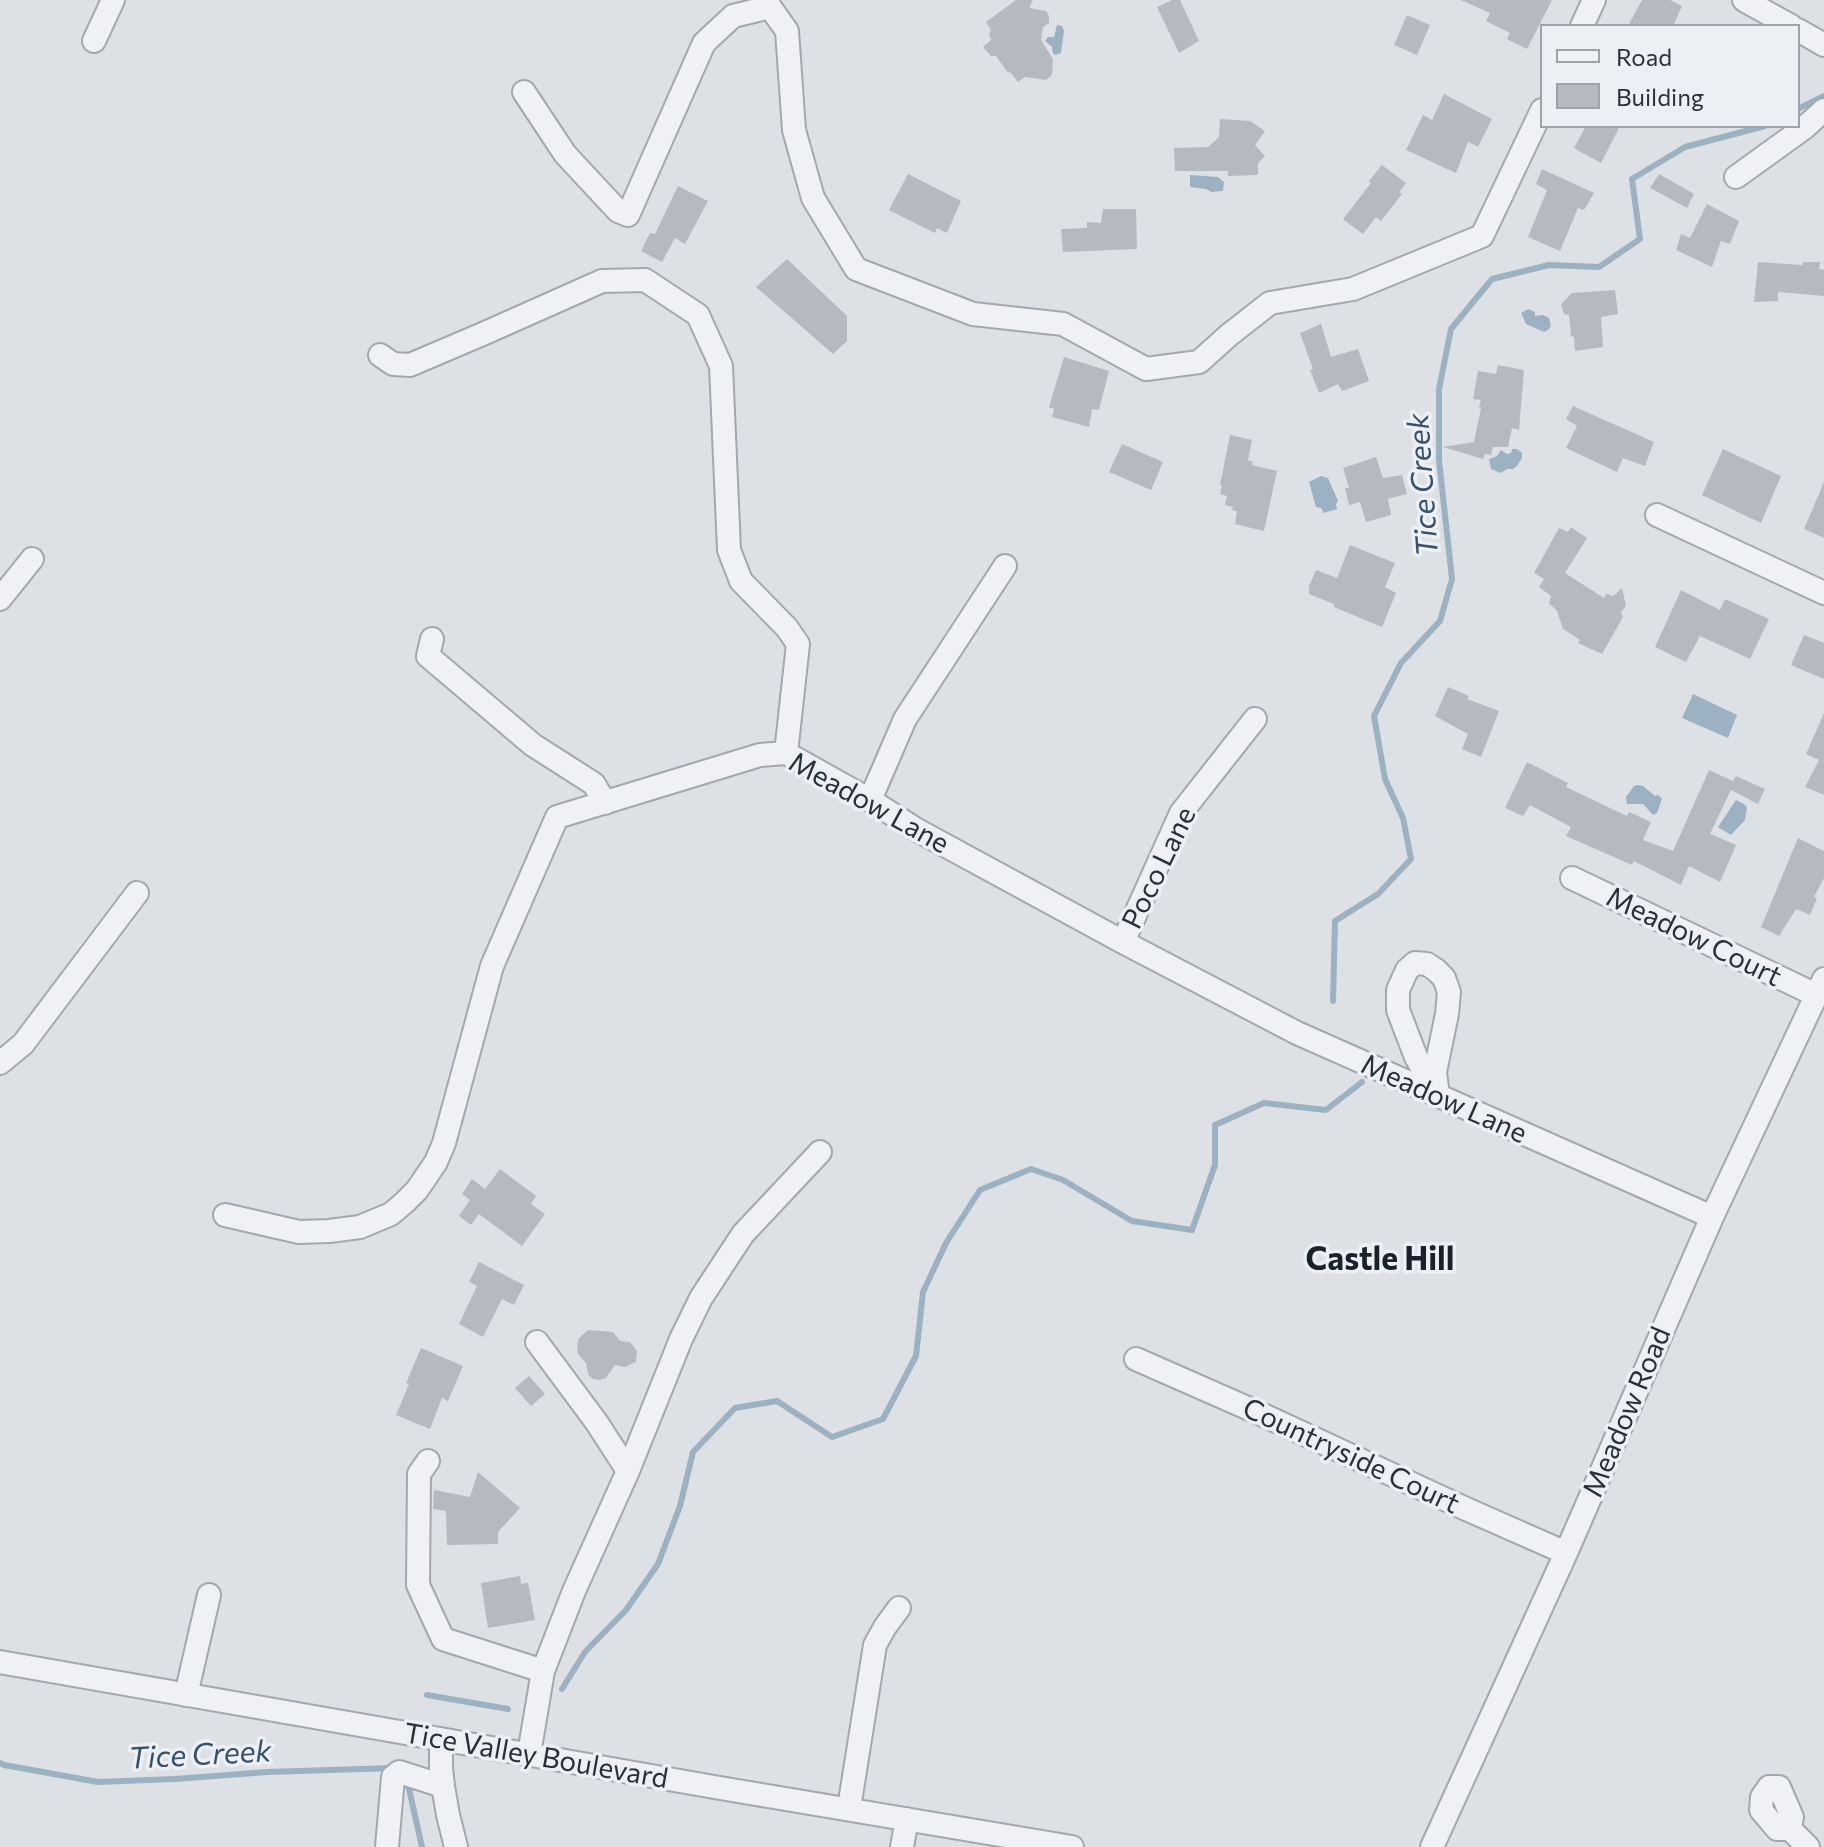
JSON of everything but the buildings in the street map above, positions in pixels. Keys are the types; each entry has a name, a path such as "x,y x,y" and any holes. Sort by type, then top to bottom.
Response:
{"street":[{"path":"94,41 113,0"},
{"path":"1583,24 1594,0"},
{"path":"1744,0 1787,24"},
{"path":"524,92 565,154 618,211 628,215 704,43 733,16 770,7 787,31 794,130 813,198 856,269 973,314 1063,324 1146,369 1199,362 1270,303 1353,289 1482,236 1540,114"},
{"path":"1800,31 1824,45"},
{"path":"1736,177 1824,110"},
{"path":"380,355 393,364 410,365 602,281 645,280 698,315 721,366 729,550 741,581 787,628 798,644 786,753"},
{"path":"1657,515 1824,593"},
{"path":"0,599 32,559"},
{"path":"870,800 905,719 1005,566"},
{"path":"432,639 428,656 533,745 594,784 605,803"},
{"name":"Poco Lane","path":"1123,942 1181,813 1255,719"},
{"name":"Meadow Lane","path":"225,1215 299,1232 360,1227 391,1214 417,1190 436,1162 444,1143 492,966 557,817 760,755 786,753 917,830 1297,1033 1712,1217"},
{"name":"Meadow Court","path":"1572,878 1820,987"},
{"path":"0,1063 23,1044 137,893"},
{"path":"1415,963 1427,964 1436,970 1444,978 1449,992 1435,1072 1438,1096 1416,1057 1398,1010 1398,990 1407,970 1415,963"},
{"name":"Meadow Road","path":"1432,1847 1566,1553 1712,1217 1820,987"},
{"path":"529,1754 543,1671 681,1339 701,1298 743,1234 820,1152"},
{"path":"537,1342 628,1471"},
{"name":"Countryside Court","path":"1136,1359 1566,1553"},
{"path":"428,1461 419,1474 418,1585 443,1639 543,1671"},
{"path":"186,1695 209,1595"},
{"path":"849,1808 875,1645 899,1608"},
{"name":"Tice Valley Boulevard","path":"0,1662 1072,1847"},
{"path":"441,1739 443,1786 456,1847"},
{"path":"387,1847 393,1777 407,1774 443,1786"},
{"path":"902,1847 907,1819"},
{"path":"1790,1829 1808,1847"}],"water":[{"path":"1057,25 1062,26 1064,31 1061,53 1056,55 1045,41 1048,37 1054,37"},
{"path":"1190,175 1218,177 1224,182 1223,191 1211,192 1190,187"},
{"path":"1529,309 1535,312 1535,316 1549,318 1551,326 1548,330 1544,332 1526,324 1521,313"},
{"path":"1512,449 1522,453 1517,466 1501,473 1491,469 1489,459 1501,450 1507,454"},
{"path":"1321,476 1328,478 1338,501 1337,509 1324,513 1316,507 1309,482"},
{"path":"1693,694 1737,715 1728,738 1682,718"},
{"path":"1637,785 1662,799 1657,813 1653,815 1643,804 1627,804 1626,797"},
{"path":"1736,800 1747,807 1746,814 1745,820 1731,835 1718,827"}],"waterway":[{"name":"Tice Creek","path":"1800,108 1824,96"},
{"name":"Tice Creek","path":"1333,1001 1335,921 1378,894 1411,859 1403,818 1385,779 1374,716 1401,663 1440,621 1452,579 1439,460 1439,389 1451,329 1492,279 1549,265 1599,267 1640,239 1632,179 1685,147 1757,128"},
{"name":"Tice Creek","path":"562,1689 585,1652 626,1610 658,1564 680,1506 693,1452 735,1408 777,1401 832,1437 883,1419 916,1356 923,1292 946,1243 980,1190 1031,1169 1063,1180 1132,1221 1192,1230 1215,1165 1215,1125 1264,1103 1326,1110 1362,1082"},
{"name":"Tice Creek","path":"427,1695 508,1709"},
{"name":"Tice Creek","path":"0,1763 98,1782 394,1768"},
{"path":"407,1780 422,1847"}],"district":[{"name":"Castle Hill","path":"1380,1259"}]}
